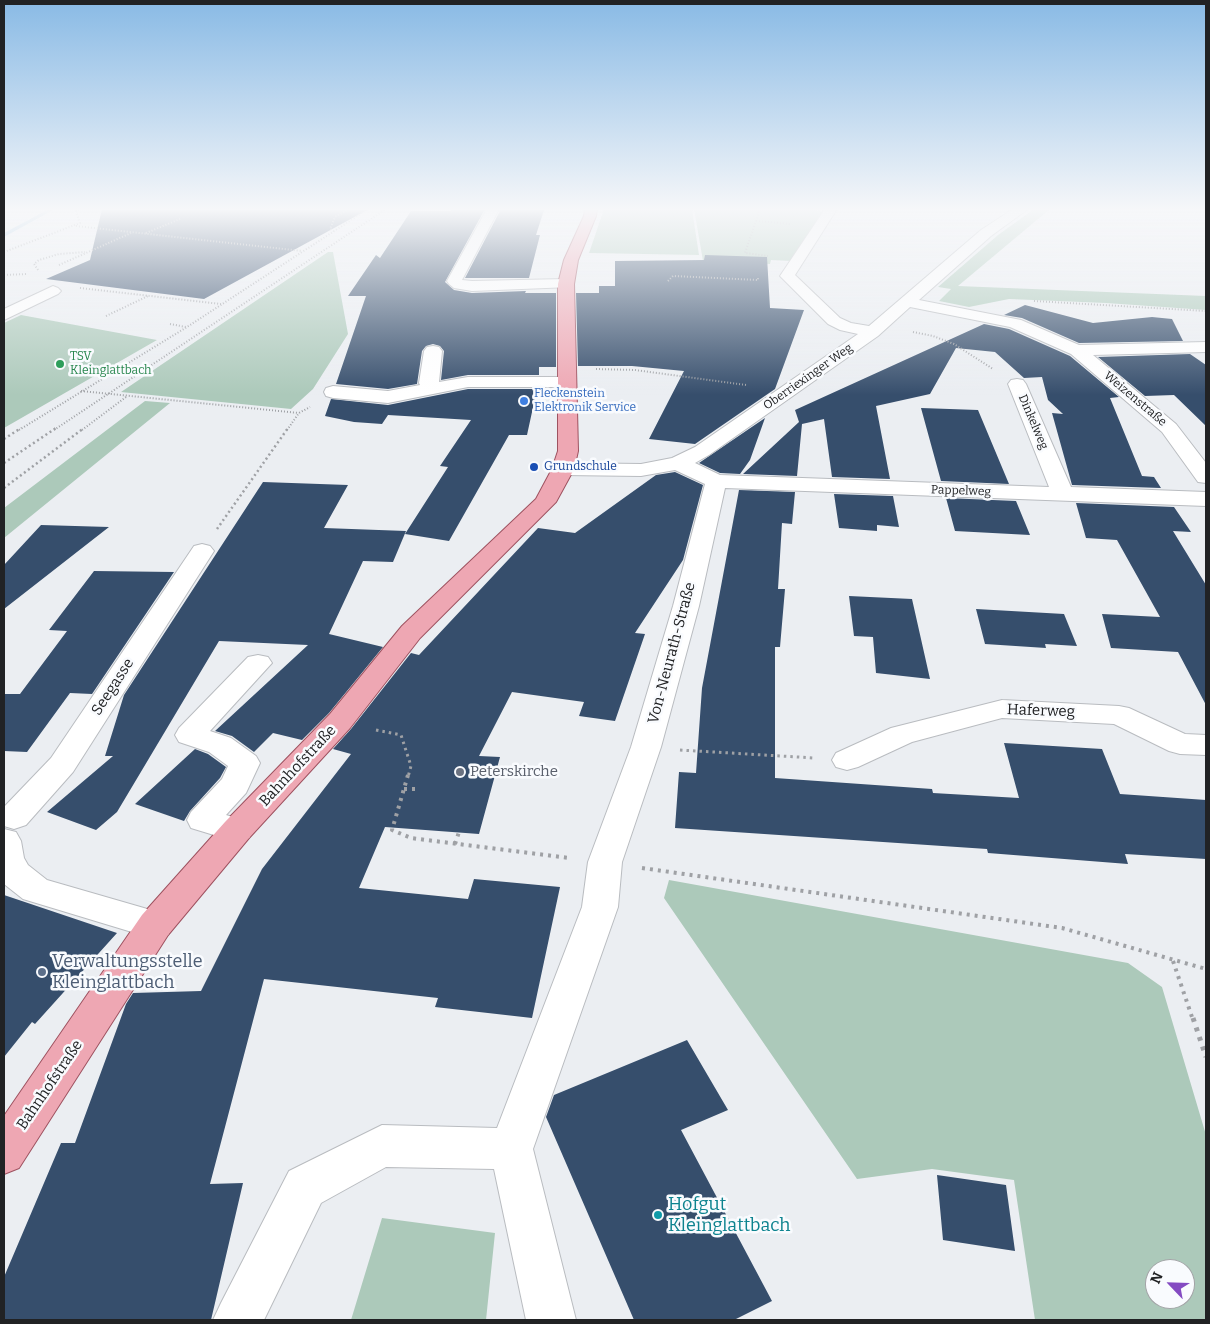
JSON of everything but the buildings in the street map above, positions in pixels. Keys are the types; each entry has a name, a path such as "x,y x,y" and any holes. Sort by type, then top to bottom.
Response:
{"main road":[{"name":"Bahnhofstraße","path":"4,1153 155,925 237,830 340,721 412,632 545,502 563,469 568,451 566,284 568,271"}],"street":[{"path":"460,271 454,281 459,285 566,284"},
{"path":"790,271 787,276 834,321 846,327 872,332"},
{"name":"Oberriexinger Weg","path":"563,469 641,470 678,463 724,436 872,332 943,271"},
{"path":"4,315 53,291"},
{"name":"Weizenstraße","path":"907,302 1015,323 1077,350 1170,428 1206,477"},
{"name":"Weizenstraße","path":"1077,350 1206,347"},
{"path":"433,351 428,383 435,388"},
{"path":"334,392 388,397 468,382 567,382"},
{"name":"Dinkelweg","path":"1017,384 1063,495"},
{"path":"678,463 716,481"},
{"name":"Pappelweg","path":"716,481 1206,499"},
{"name":"Von-Neurath-Straße","path":"511,1149 600,907 605,862 646,747 686,606 716,481"},
{"name":"Seegasse","path":"155,925 35,890 15,874 7,858 6,828 62,765 202,551"},
{"path":"237,830 204,820 235,785 245,763 220,745 190,735 258,663"},
{"name":"Haferweg","path":"847,760 902,735 1002,709 1119,715 1180,744 1206,745"},
{"path":"238,1320 305,1187 382,1146 511,1149 551,1320"}],"path":[{"path":"4,275 43,273 39,271"},
{"path":"4,439 187,327 272,271"},
{"path":"4,463 293,271"},
{"path":"668,281 673,276 758,280 759,274 787,276"},
{"path":"53,291 70,287 221,304"},
{"path":"106,316 149,296"},
{"path":"1027,301 1206,311"},
{"path":"170,324 187,327"},
{"name":"Dinkelweg","path":"933,336 954,344 1017,384"},
{"path":"589,370 635,370 789,391"},
{"path":"81,391 300,413 202,551"},
{"path":"4,488 126,396"},
{"path":"374,729 401,736 411,766 392,830 410,838 554,857"},
{"path":"693,750 847,760"},
{"path":"404,788 417,789"},
{"path":"455,844 459,832"},
{"path":"662,871 1062,928 1206,969"},
{"path":"1173,960 1206,1057"}],"green space":[{"path":"300,271 336,271 348,334 313,389 291,409 121,392"},
{"path":"957,271 976,271 958,286 1206,296 1206,310 1009,299 969,307 939,301 951,289 938,287"},
{"name":"TSV Kleinglattbach","path":"21,315 157,340 4,428 4,323"},
{"path":"145,401 170,403 4,538 4,508"},
{"path":"669,880 1128,963 1162,987 1206,1135 1206,1320 1035,1320 1014,1180 932,1169 857,1179 664,898"},
{"path":"382,1218 495,1233 486,1320 351,1320"}],"place":[{"name":"TSV Kleinglattbach","path":"60,364"},
{"name":"Fleckenstein Elektronik Service","path":"524,401"},
{"name":"Grundschule","path":"534,467"},
{"name":"Peterskirche","path":"460,772"},
{"name":"Verwaltungsstelle Kleinglattbach","path":"42,972"},
{"name":"Hofgut Kleinglattbach","path":"658,1215"}]}
